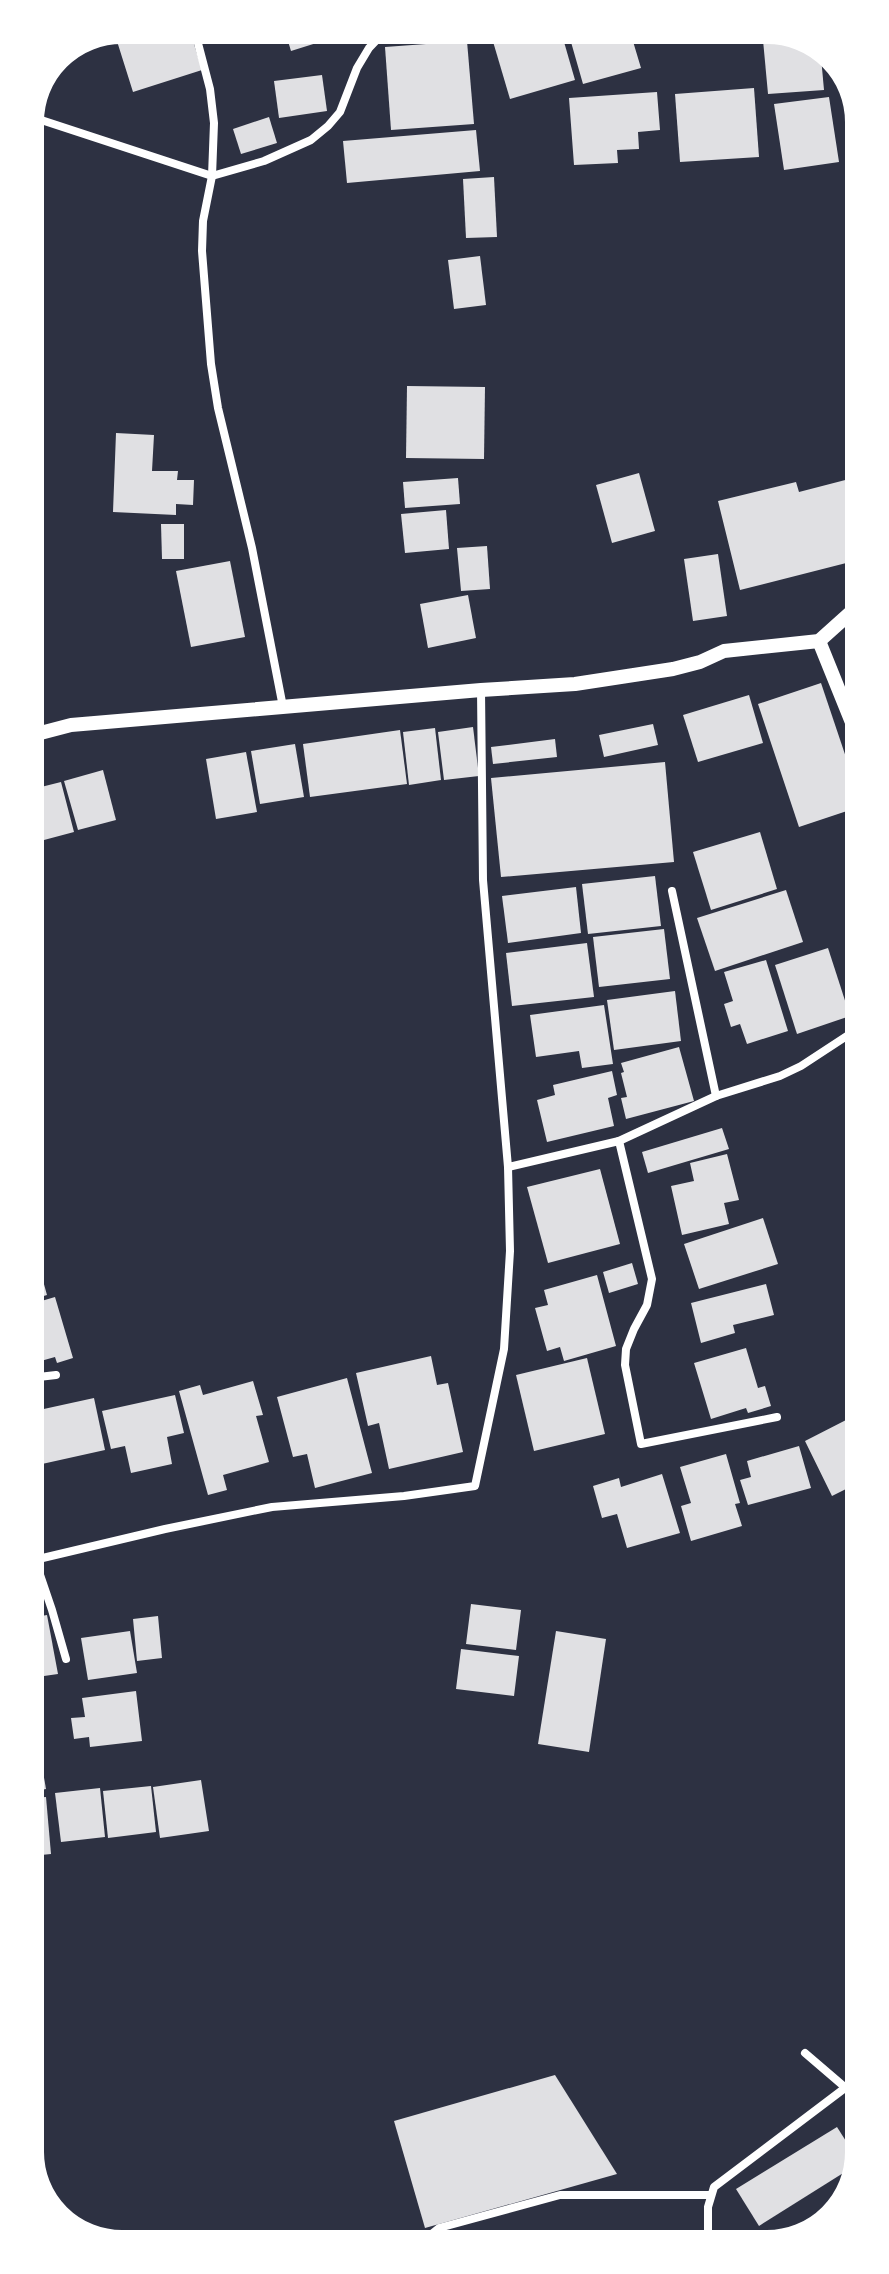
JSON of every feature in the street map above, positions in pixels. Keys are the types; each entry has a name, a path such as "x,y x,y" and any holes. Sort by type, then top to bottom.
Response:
{"street":[{"path":"198,42 210,89 214,123 212,176 203,221 202,251 211,364 283,707"},
{"path":"42,120 212,176 264,161 311,140 328,126 340,112 357,68 375,42"},
{"path":"42,733 71,725 589,682 673,669 724,651 819,641 847,616"},
{"path":"819,641 847,710"},
{"path":"42,1561 165,1529 272,1507 404,1496 475,1486 504,1349 510,1251 508,1167 483,880 481,690"},
{"path":"672,891 716,1096"},
{"path":"508,1167 619,1141 716,1096 780,1076 847,1036"},
{"path":"619,1141 652,1279 647,1305 626,1349 625,1365 641,1444 777,1417"},
{"path":"42,1377 56,1375"},
{"path":"42,1584 66,1659"},
{"path":"708,2232 708,2207 714,2187 845,2088 805,2053"},
{"path":"434,2232 439,2228 560,2195 710,2195"}],"building":[{"path":"193,42 202,70 133,92 117,43"},
{"path":"288,42 320,42 291,51"},
{"path":"467,42 474,124 391,130 385,47"},
{"path":"493,42 564,42 575,80 510,99"},
{"path":"571,42 633,42 641,68 583,84"},
{"path":"763,42 792,46 822,65 824,90 768,94"},
{"path":"322,75 327,111 279,118 274,81"},
{"path":"754,88 759,157 680,162 675,94"},
{"path":"657,92 660,130 638,132 639,149 617,150 618,163 574,165 569,98"},
{"path":"829,97 839,162 784,170 774,104"},
{"path":"269,117 277,143 241,154 233,129"},
{"path":"476,130 480,171 347,183 343,141"},
{"path":"494,177 497,237 466,238 463,179"},
{"path":"480,256 486,305 454,309 448,260"},
{"path":"407,386 485,387 484,459 406,458"},
{"path":"116,433 154,435 152,471 178,471 177,480 194,480 193,505 176,504 176,515 113,512"},
{"path":"639,473 655,531 612,543 596,485"},
{"path":"458,478 460,504 405,508 403,482"},
{"path":"847,480 847,563 740,590 718,501 796,482 799,492"},
{"path":"446,510 449,549 405,553 401,514"},
{"path":"161,524 184,524 184,559 162,559"},
{"path":"487,546 490,589 461,591 457,548"},
{"path":"718,554 727,616 693,621 684,559"},
{"path":"230,561 245,637 191,647 176,571"},
{"path":"468,595 476,638 428,648 420,604"},
{"path":"821,683 847,760 847,811 799,827 758,704"},
{"path":"749,695 763,743 698,762 683,715"},
{"path":"653,724 658,745 604,757 599,735"},
{"path":"473,727 479,776 444,780 438,732"},
{"path":"435,728 441,780 409,785 403,732"},
{"path":"400,730 407,784 310,797 303,744"},
{"path":"555,739 557,757 493,764 491,747"},
{"path":"295,744 304,797 260,804 251,751"},
{"path":"246,752 257,812 216,819 206,759"},
{"path":"665,762 674,862 501,877 491,778"},
{"path":"103,770 116,820 78,830 64,781"},
{"path":"61,782 74,832 42,841 42,787"},
{"path":"760,832 777,889 711,910 693,852"},
{"path":"655,876 661,926 588,934 582,884"},
{"path":"576,887 581,933 508,943 502,896"},
{"path":"786,890 803,942 715,971 697,918"},
{"path":"664,929 670,979 599,987 593,937"},
{"path":"587,943 594,997 512,1006 506,953"},
{"path":"828,948 847,1007 847,1017 797,1034 775,965"},
{"path":"766,960 788,1031 747,1044 740,1024 731,1027 724,1004 733,1001 724,972"},
{"path":"675,991 681,1041 614,1050 607,1000"},
{"path":"604,1005 613,1064 582,1068 579,1051 536,1057 530,1015"},
{"path":"679,1047 694,1101 626,1119 621,1098 627,1097 621,1063"},
{"path":"612,1071 617,1095 608,1098 614,1126 547,1142 537,1100 555,1095 553,1085"},
{"path":"722,1128 729,1149 648,1173 642,1152"},
{"path":"727,1154 739,1200 724,1203 729,1224 682,1235 671,1186 694,1181 690,1163"},
{"path":"600,1169 620,1244 548,1263 527,1187"},
{"path":"763,1218 778,1264 699,1289 684,1244"},
{"path":"632,1263 638,1284 609,1293 603,1272"},
{"path":"597,1275 616,1346 564,1361 560,1347 547,1351 535,1308 548,1305 544,1290"},
{"path":"42,1277 47,1295 42,1296"},
{"path":"766,1284 774,1315 733,1325 735,1333 701,1343 691,1303"},
{"path":"55,1297 73,1358 57,1363 55,1357 42,1361 42,1301"},
{"path":"746,1348 758,1388 765,1386 771,1406 748,1413 746,1408 711,1419 694,1363"},
{"path":"431,1356 437,1385 448,1383 463,1452 389,1469 379,1423 368,1426 356,1373"},
{"path":"587,1358 605,1434 534,1451 516,1375"},
{"path":"347,1378 372,1473 315,1488 307,1454 293,1457 277,1397"},
{"path":"253,1381 263,1415 256,1416 269,1462 223,1475 227,1490 208,1495 179,1391 200,1385 203,1395"},
{"path":"175,1395 184,1433 167,1437 172,1464 131,1473 125,1446 111,1449 102,1411"},
{"path":"94,1398 105,1450 42,1464 42,1409"},
{"path":"847,1420 847,1488 832,1496 805,1441"},
{"path":"799,1446 811,1488 748,1505 740,1480 751,1477 747,1461"},
{"path":"726,1454 740,1503 735,1504 742,1526 691,1541 681,1506 691,1503 680,1467"},
{"path":"662,1474 680,1533 627,1548 617,1514 602,1518 593,1486 619,1478 621,1487"},
{"path":"471,1604 521,1610 516,1650 466,1644"},
{"path":"47,1615 58,1674 42,1676 42,1616"},
{"path":"158,1616 162,1658 137,1661 133,1619"},
{"path":"130,1631 137,1673 88,1680 81,1638"},
{"path":"556,1631 606,1639 589,1752 538,1744"},
{"path":"461,1649 519,1656 514,1696 456,1689"},
{"path":"136,1691 142,1741 90,1747 89,1737 74,1739 71,1718 85,1717 82,1698"},
{"path":"42,1766 46,1789 42,1790"},
{"path":"201,1780 209,1831 160,1838 153,1787"},
{"path":"151,1786 156,1832 108,1838 103,1791"},
{"path":"100,1788 105,1837 61,1842 55,1793"},
{"path":"42,1797 46,1797 51,1854 42,1855"},
{"path":"555,2075 617,2174 425,2228 394,2121"},
{"path":"837,2127 847,2143 844,2173 759,2226 736,2189"}]}
